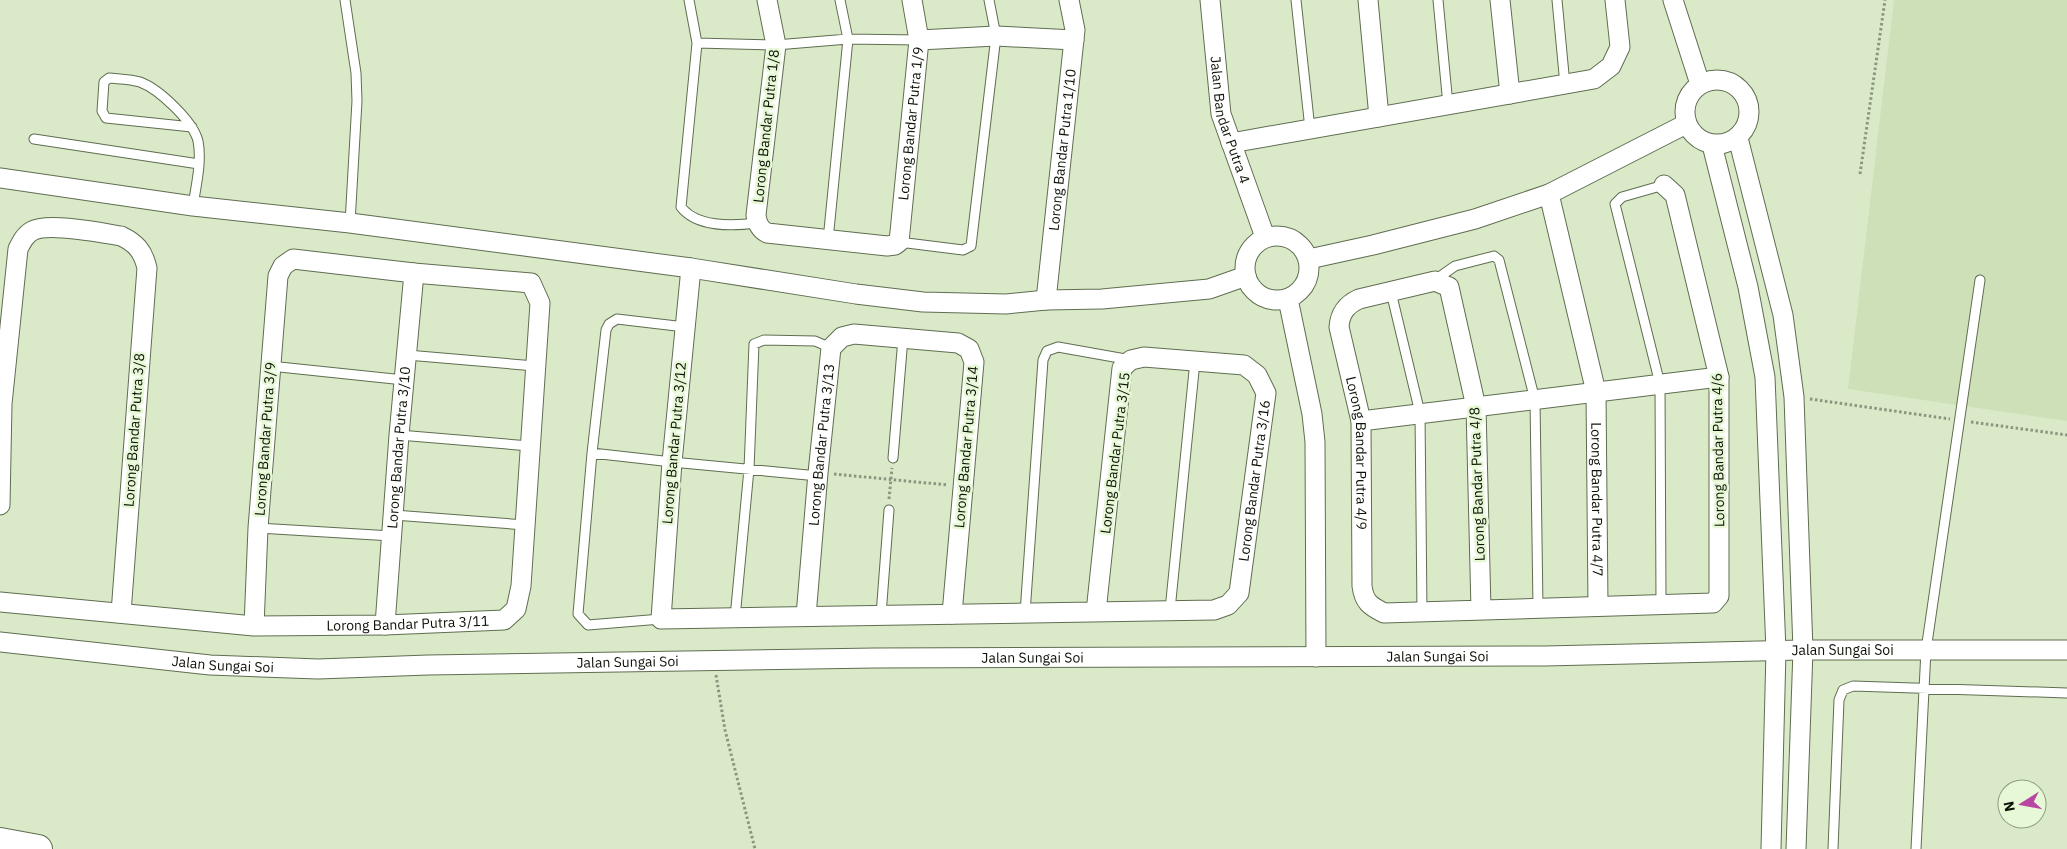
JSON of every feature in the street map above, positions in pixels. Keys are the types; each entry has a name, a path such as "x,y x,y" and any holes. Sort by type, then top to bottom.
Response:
{"highway":[{"path":"0,842 38,849"}],"street":[{"name":"Lorong Bandar Putra 1/8","path":"757,223 756,215 776,45 767,0"},
{"name":"Lorong Bandar Putra 1/9","path":"897,244 920,40 912,0"},
{"name":"Lorong Bandar Putra 1/10","path":"1046,300 1074,40 1074,18 1069,0"},
{"name":"Jalan Bandar Putra 4","path":"1210,0 1221,114 1266,237"},
{"path":"1368,0 1379,117"},
{"path":"1500,0 1510,94"},
{"path":"1231,143 1594,79 1611,66 1620,47 1615,0"},
{"path":"1673,0 1700,84"},
{"path":"920,40 996,36 1074,40"},
{"path":"1710,81 1726,82 1740,90 1746,98 1749,119 1745,129 1738,138 1730,142 1712,145 1701,141 1686,124 1684,112 1686,101 1700,84 1710,81"},
{"path":"1309,259 1475,219 1549,194 1686,124"},
{"path":"1738,138 1783,315 1794,397 1803,650 1796,849"},
{"path":"1712,145 1748,287 1765,376 1776,651 1771,849"},
{"path":"0,178 193,206 350,223 691,268 856,294 923,302 1006,304 1046,300 1102,299 1208,289 1246,276"},
{"name":"Lorong Bandar Putra 4/6","path":"1661,604 1713,603 1719,596 1719,377 1675,195 1664,185"},
{"path":"1549,194 1596,392"},
{"path":"757,223 767,233 887,246 897,244"},
{"name":"Lorong Bandar Putra 3/8","path":"0,504 2,404 15,261 18,249 24,238 33,230 45,226 121,236 131,240 139,248 146,268 121,613"},
{"path":"1280,236 1290,238 1299,244 1309,259 1310,272 1308,281 1303,289 1288,300 1277,302 1267,300 1257,294 1250,286 1246,276 1247,256 1256,243 1266,237 1280,236"},
{"name":"Lorong Bandar Putra 3/9","path":"254,626 258,528 278,276 283,266 294,258 414,273"},
{"name":"Lorong Bandar Putra 3/12","path":"661,619 672,462 691,268"},
{"name":"Lorong Bandar Putra 3/11","path":"0,602 254,626 385,625 504,620 516,610 521,586 540,303 531,283 414,273"},
{"name":"Lorong Bandar Putra 3/10","path":"385,625 399,435 414,273"},
{"path":"1391,292 1435,280"},
{"name":"Lorong Bandar Putra 4/8","path":"1435,280 1449,287 1476,407 1481,610"},
{"name":"Lorong Bandar Putra 4/9","path":"1391,292 1358,299 1349,304 1340,318 1339,327 1361,420 1362,586 1364,597 1369,605 1384,613 1422,612"},
{"path":"1288,300 1312,414 1315,442 1316,657"},
{"name":"Lorong Bandar Putra 3/13","path":"806,616 831,348 842,337 854,334 903,338"},
{"name":"Lorong Bandar Putra 3/14","path":"903,338 958,342 969,349 974,362 952,614"},
{"name":"Lorong Bandar Putra 3/15","path":"1096,612 1122,368 1132,360 1144,357 1194,360"},
{"name":"Lorong Bandar Putra 3/16","path":"1170,610 1214,610 1228,605 1239,593 1266,393 1257,375 1244,365 1194,360"},
{"path":"1361,420 1719,377"},
{"name":"Lorong Bandar Putra 4/7","path":"1596,392 1598,606"},
{"path":"1422,612 1661,604"},
{"path":"661,619 1170,610"},
{"name":"Jalan Sungai Soi","path":"0,642 210,665 272,668 1019,656 1555,656 1803,650 2067,650"}],"lane":[{"path":"345,0 356,73 357,101 350,223"},
{"path":"689,0 697,44 681,207 688,216 698,221 737,226 757,223"},
{"path":"828,240 848,39 840,0"},
{"path":"897,244 963,250 971,246 996,36 989,0"},
{"path":"1296,0 1310,129"},
{"path":"1438,0 1448,105"},
{"path":"1556,0 1565,84"},
{"path":"697,44 776,45 848,39 920,40"},
{"path":"192,127 106,118 102,111 104,82 109,78 140,82 164,98 192,127 198,141 199,164 193,206"},
{"path":"34,139 199,164"},
{"path":"1661,604 1660,384 1615,204 1622,197 1664,185"},
{"path":"1435,280 1455,266 1494,256 1499,260 1535,400 1538,608"},
{"path":"1916,849 1926,650 1980,280"},
{"path":"1391,292 1420,413 1422,612"},
{"path":"661,619 588,625 578,614 592,453 606,330 609,324 617,319 684,327"},
{"path":"893,458 903,338"},
{"path":"734,618 749,469 754,344 764,340 815,341 831,348"},
{"path":"1025,613 1043,360 1047,351 1058,347 1132,360"},
{"path":"407,355 535,366"},
{"path":"1170,610 1194,360"},
{"path":"270,366 404,380"},
{"path":"399,435 530,446"},
{"path":"592,453 672,462 818,474"},
{"path":"881,615 888,510"},
{"path":"394,515 525,525"},
{"path":"258,528 392,536"},
{"path":"1833,849 1839,700 1843,690 1853,686 2067,693"}],"path":[{"path":"1860,174 1885,0"},
{"path":"1794,397 2067,435"},
{"path":"888,510 893,458"},
{"path":"818,474 963,486"},
{"path":"714,660 725,730 755,849"}],"shaded area":[{"path":"1894,0 2067,0 2067,421 1848,389"}]}
